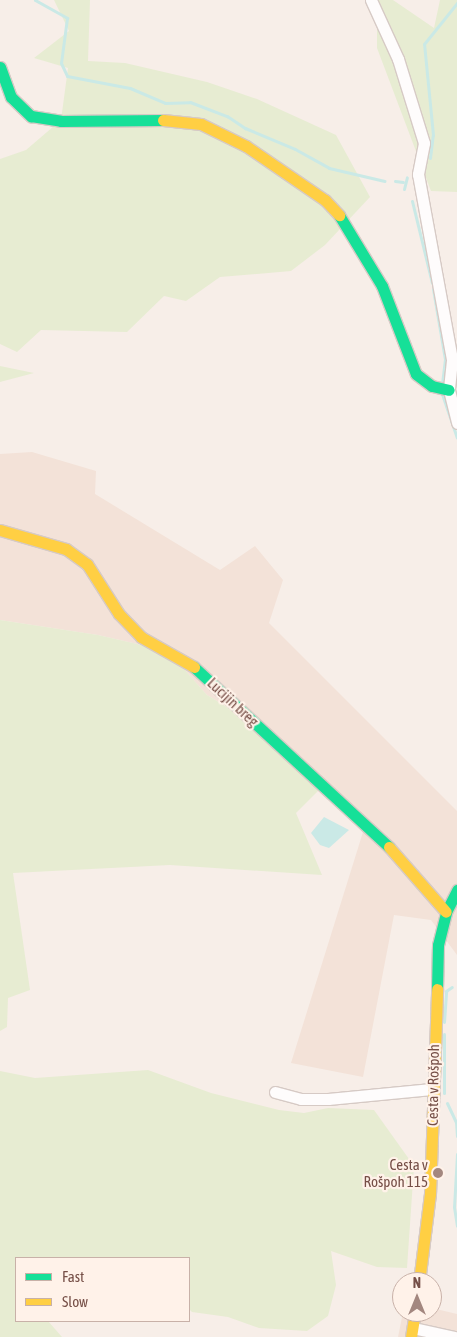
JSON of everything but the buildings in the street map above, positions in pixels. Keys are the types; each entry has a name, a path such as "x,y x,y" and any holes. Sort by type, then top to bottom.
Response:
{"street":[{"path":"371,0 398,59 424,143 418,174 452,360 449,390 457,423"},
{"path":"0,68 11,97 31,116 61,121 159,119 201,124 246,146 325,200 342,219 382,286 416,374 432,386 449,390"},
{"name":"Lucijin breg","path":"0,530 66,549 87,564 119,614 141,637 195,667 242,709 332,798 401,858 446,912"},
{"name":"Cesta v Rošpoh","path":"420,1272 430,1194 438,945 446,912 457,890"},
{"path":"275,1092 301,1099 328,1099 432,1089"},
{"path":"412,1332 455,1337"}],"shaded area":[{"path":"32,452 96,471 95,494 220,570 255,546 283,580 269,623 457,811 457,955 431,920 394,915 363,1077 291,1063 363,832 242,716 207,695 168,651 98,635 0,620 0,454"},
{"path":"442,1310 457,1314 457,1337 398,1337 401,1322 442,1322"}],"green space":[{"path":"54,0 90,0 88,61 125,63 207,82 257,99 336,135 370,197 325,245 291,271 220,277 186,301 164,296 127,332 41,330 17,352 0,344 0,159 26,150 61,120 68,68 34,58 69,31"},
{"path":"377,0 393,0 434,28 440,0 457,0 457,192 431,191 377,48"},
{"path":"0,366 34,373 0,382"},
{"path":"0,620 98,635 168,651 207,695 242,716 319,790 296,813 322,875 170,865 13,873 30,990 8,998 7,1027 0,1031"},
{"path":"148,1070 211,1093 279,1110 304,1113 328,1108 374,1110 414,1166 407,1268 377,1267 331,1251 336,1285 328,1316 307,1331 259,1328 228,1317 192,1312 190,1310 190,1257 15,1257 15,1322 49,1322 62,1337 0,1337 0,1071 35,1078"}],"water":[{"path":"324,817 349,830 329,848 320,845 311,833"}],"waterway":[{"path":"35,0 67,18 61,63 67,76 130,88 165,103 190,102 227,116 245,128 295,149 329,168 385,181"},
{"path":"430,158 433,135 424,44 457,3"},
{"path":"404,189 407,177"},
{"path":"395,181 403,182"},
{"path":"412,201 432,283"},
{"path":"433,289 445,359 442,383"},
{"path":"442,394 457,438"},
{"path":"444,1022 446,991 452,987"},
{"path":"444,1034 444,1093"},
{"path":"447,1103 456,1122 457,1136"},
{"path":"457,1154 454,1207 457,1226"}],"traffic: fast":[{"path":"0,67 11,97 31,116 61,121 163,120"},
{"path":"339,215 382,286 416,374 432,386 449,390"},
{"path":"194,667 389,847"},
{"path":"437,989 438,945 446,912 457,890"}],"traffic: slow":[{"path":"163,120 201,124 246,146 325,200 339,215"},
{"path":"0,530 66,549 87,564 119,614 141,637 194,667"},
{"path":"389,847 446,912"},
{"path":"420,1272 430,1194 437,989"},
{"path":"411,1337 413,1322"}],"place":[{"name":"Cesta v Rošpoh 115","path":"438,1173"}]}
